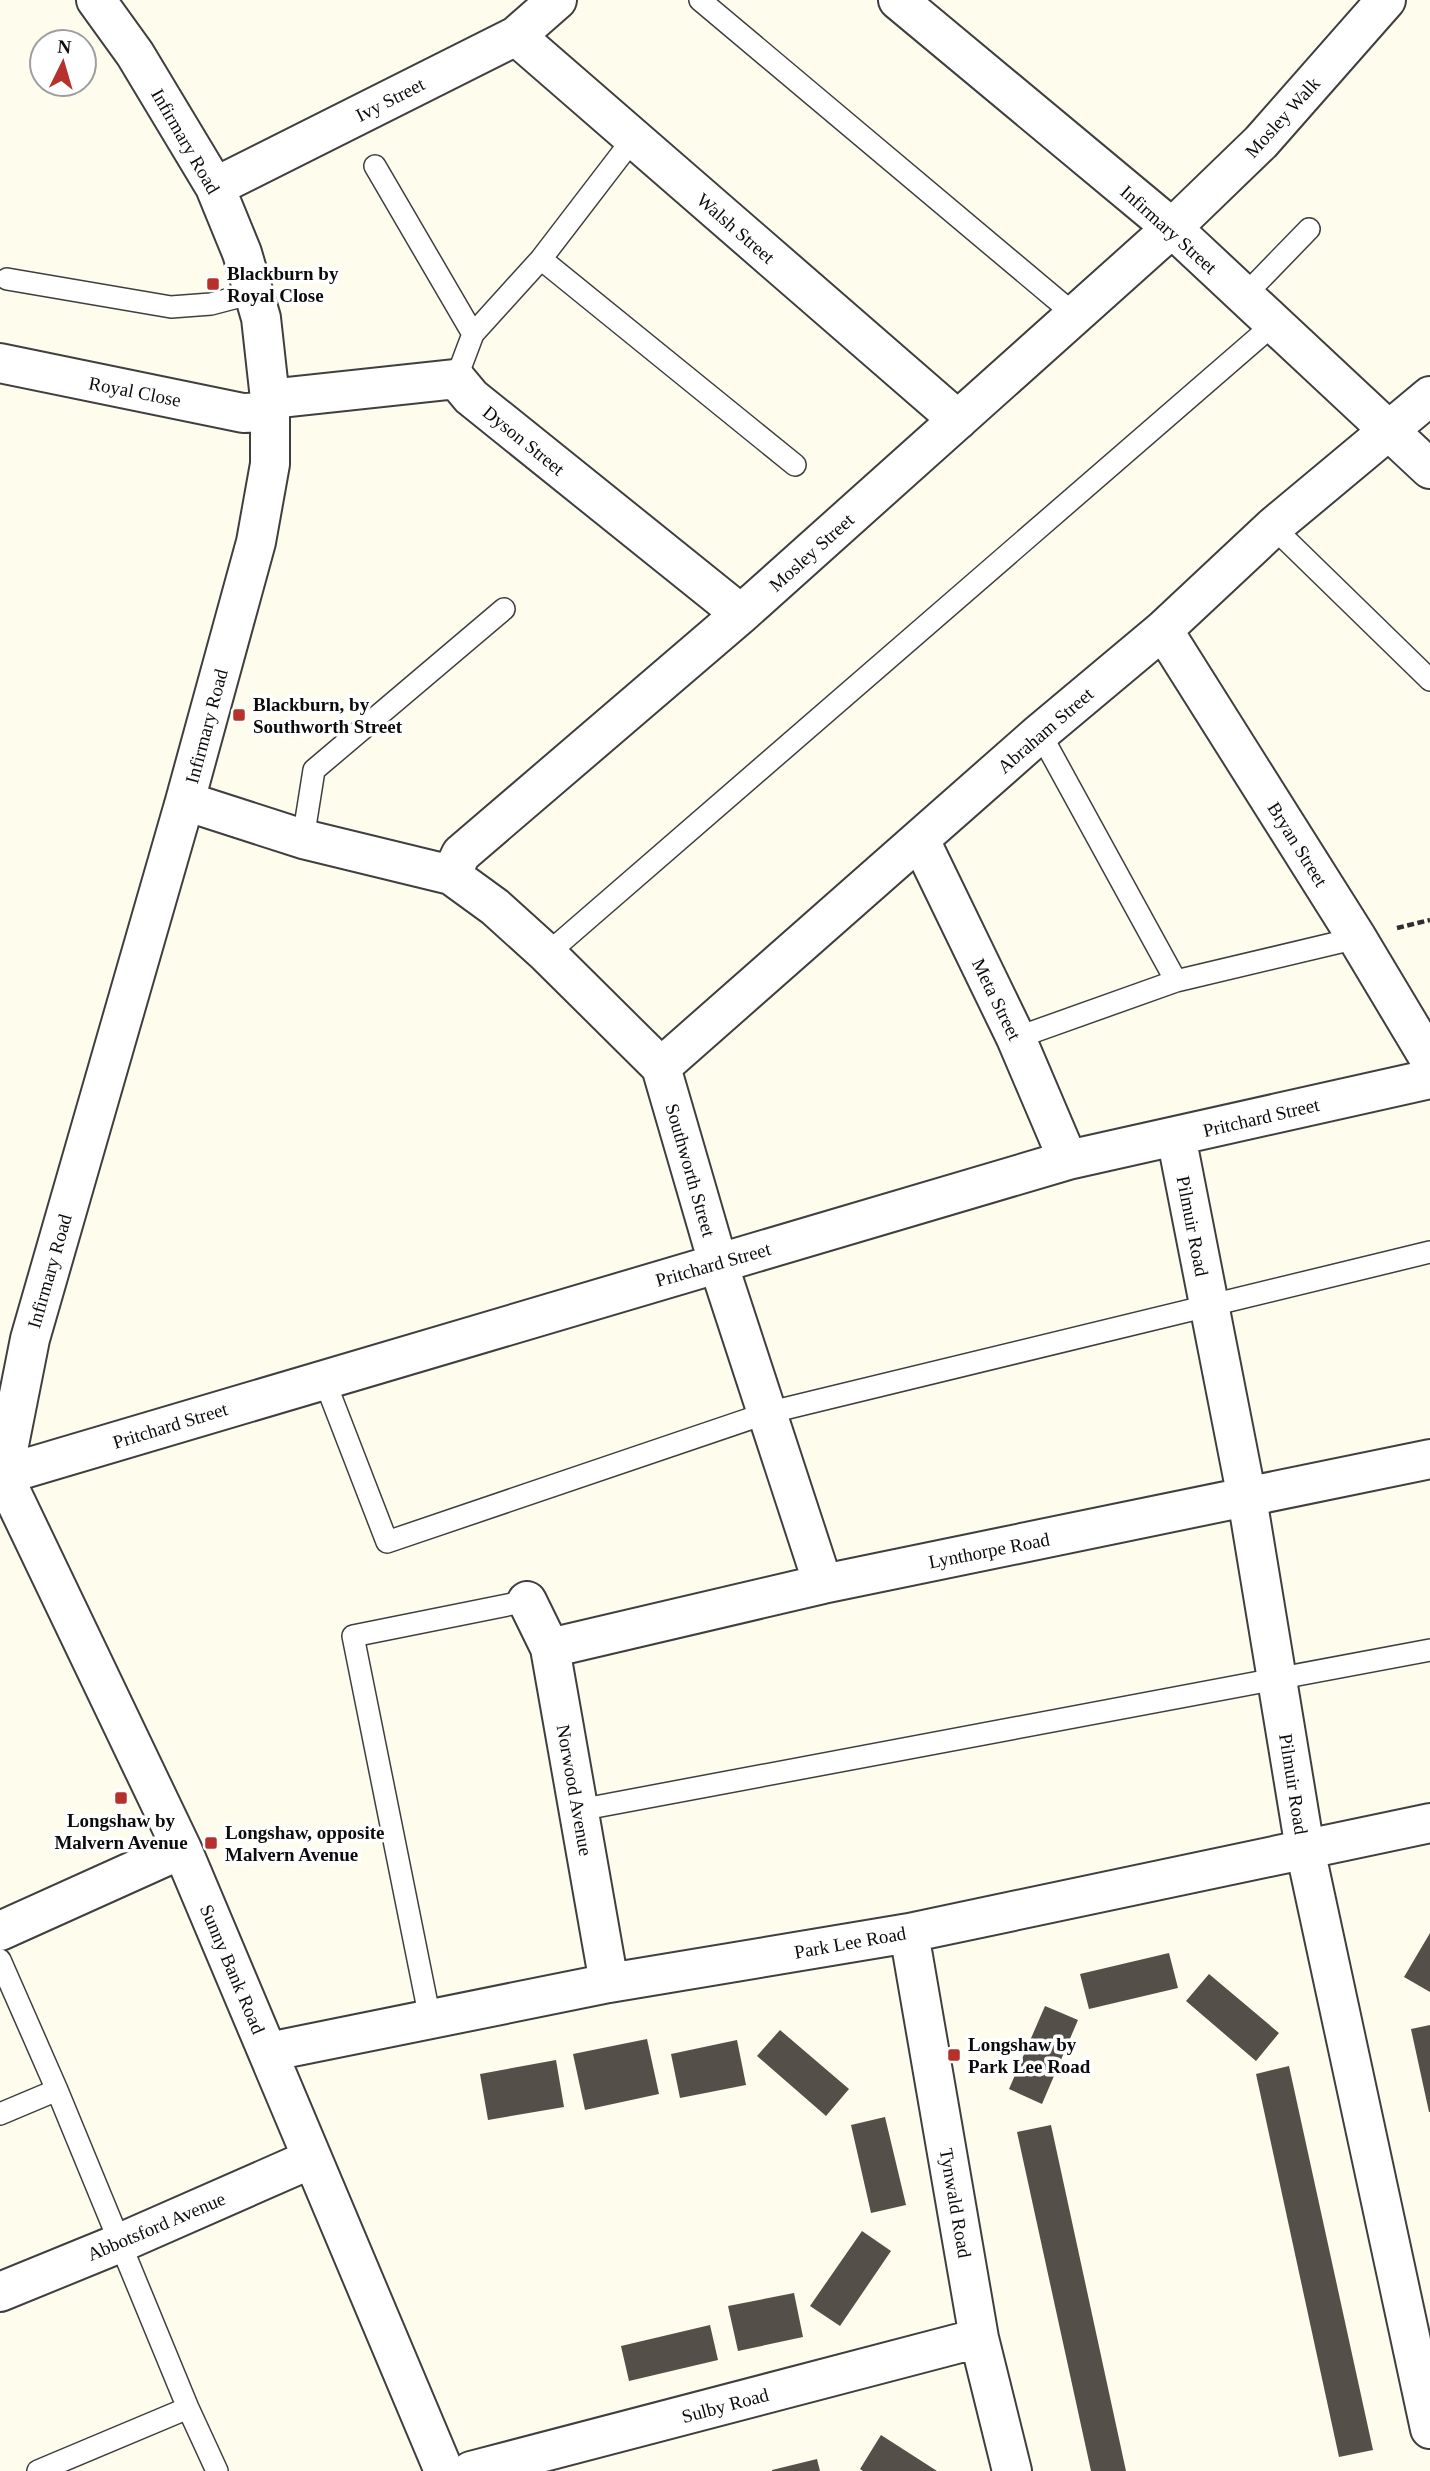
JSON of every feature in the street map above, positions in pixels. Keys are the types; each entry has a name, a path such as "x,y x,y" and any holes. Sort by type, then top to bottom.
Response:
{"street":[{"name":"Infirmary Road","path":"2,1477 15,1342 185,801 256,541 270,464 270,405 261,318 242,253 215,187 135,54 96,0"},
{"name":"Ivy Street","path":"215,187 516,36 557,0"},
{"name":"Infirmary Street","path":"898,0 1172,228 1430,468"},
{"name":"Mosley Walk","path":"1172,228 1261,142 1386,0"},
{"name":"Walsh Street","path":"516,36 958,420"},
{"name":"Mosley Street","path":"451,875 461,854 741,614 1172,228"},
{"name":"Royal Close","path":"0,363 243,413 270,405"},
{"path":"270,405 456,379"},
{"name":"Dyson Street","path":"456,379 471,397 741,614"},
{"name":"Abraham Street","path":"661,1067 1040,733 1163,630 1273,527 1430,396"},
{"name":"Bryan Street","path":"1163,630 1357,938 1430,1060"},
{"path":"185,801 303,839 451,875"},
{"name":"Meta Street","path":"920,840 1016,1038 1068,1160"},
{"name":"Southworth Street","path":"451,875 495,907 547,954 661,1067 718,1263 823,1584"},
{"name":"Pritchard Street","path":"2,1477 324,1379 1068,1160 1430,1079"},
{"name":"Pilmuir Road","path":"1176,1136 1247,1498 1305,1849 1430,2429"},
{"name":"Lynthorpe Road","path":"550,1648 823,1584 1430,1459"},
{"name":"Sunny Bank Road","path":"2,1477 181,1849 444,2471"},
{"name":"Norwood Avenue","path":"527,1601 550,1648 609,1983"},
{"name":"Park Lee Road","path":"268,2052 609,1983 909,1933 1430,1824"},
{"path":"0,1931 181,1849"},
{"name":"Tynwald Road","path":"909,1933 979,2338 1012,2471"},
{"name":"Abbotsford Avenue","path":"0,2292 120,2243 311,2159"},
{"name":"Sulby Road","path":"471,2471 979,2338"}],"lane":[{"path":"700,0 1075,315"},
{"path":"456,379 473,334 541,259 633,139"},
{"path":"375,166 473,334"},
{"path":"1244,296 1308,229"},
{"path":"541,259 795,465"},
{"path":"8,279 171,307 211,304 253,293"},
{"path":"547,954 1275,323"},
{"path":"1273,527 1430,680"},
{"path":"303,839 314,770 504,609"},
{"path":"1040,733 1175,981"},
{"path":"1016,1038 1175,981 1357,938"},
{"path":"324,1379 387,1542 767,1413 1430,1252"},
{"path":"430,2019 353,1636 527,1601"},
{"path":"579,1810 1430,1650"},
{"path":"0,1960 217,2471"},
{"path":"0,2114 57,2090"},
{"path":"38,2471 188,2408"}],"building":[{"path":"1430,1933 1430,1992 1404,1977"},
{"path":"1169,1953 1178,1988 1089,2009 1080,1974"},
{"path":"1209,1974 1279,2033 1256,2061 1186,2001"},
{"path":"1045,2006 1078,2020 1042,2104 1009,2089"},
{"path":"1430,2025 1430,2112 1429,2112 1411,2029"},
{"path":"780,2030 849,2089 826,2116 757,2056"},
{"path":"647,2039 659,2094 585,2110 573,2054"},
{"path":"737,2040 746,2085 680,2098 671,2054"},
{"path":"556,2060 564,2107 488,2120 480,2074"},
{"path":"1289,2066 1373,2450 1339,2457 1256,2074"},
{"path":"885,2117 906,2205 871,2213 851,2125"},
{"path":"1051,2125 1126,2471 1091,2471 1017,2132"},
{"path":"862,2231 891,2251 840,2326 810,2306"},
{"path":"794,2293 803,2337 738,2351 728,2306"},
{"path":"710,2325 718,2360 629,2381 621,2346"},
{"path":"881,2435 937,2471 863,2471 860,2469"},
{"path":"817,2459 820,2471 772,2471 772,2470"}],"place":[{"name":"Blackburn by Royal Close","path":"213,284"},
{"name":"Blackburn, by Southworth Street","path":"239,715"},
{"name":"Longshaw by Malvern Avenue","path":"121,1798"},
{"name":"Longshaw, opposite Malvern Avenue","path":"211,1843"},
{"name":"Longshaw by Park Lee Road","path":"954,2055"}]}
